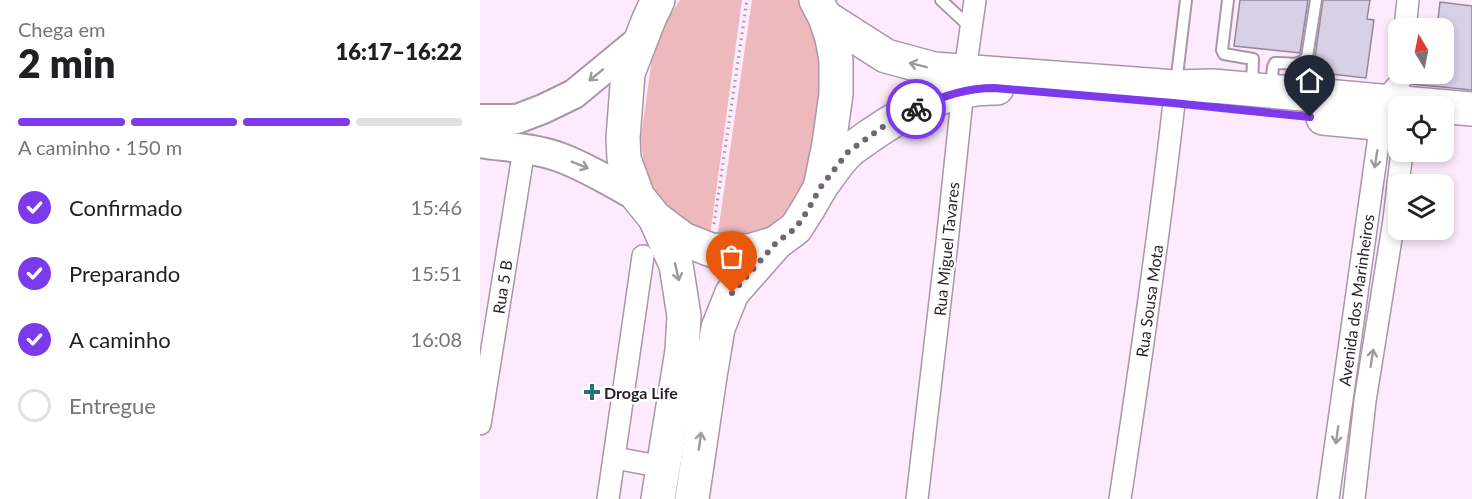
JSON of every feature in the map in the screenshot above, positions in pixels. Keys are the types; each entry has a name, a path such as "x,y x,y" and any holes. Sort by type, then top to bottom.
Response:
{"main road":[{"path":"658,0 628,73 622,138 624,159 676,265 684,316 682,351 658,499"},
{"path":"820,8 886,56 934,69 977,88 1388,102"},
{"path":"820,8 832,38 836,60 836,94 820,188"},
{"path":"692,499 718,328 732,293 776,243 796,228 820,188 848,152 884,126 944,96 964,81"},
{"path":"1174,95 1213,86 1388,101"},
{"path":"1454,107 1472,109"},
{"path":"1454,129 1472,130"},
{"path":"647,207 683,239 711,250 749,251 776,243"}],"street":[{"name":"Rua Miguel Tavares","path":"917,499 975,0"},
{"path":"1406,18 1408,0"},
{"path":"480,119 517,119 543,110 574,94 642,38"},
{"name":"Rua Sousa Mota","path":"1120,499 1166,174 1174,95"},
{"name":"Avenida dos Marinheiros","path":"1328,499 1367,218 1388,137"},
{"path":"480,143 557,156 591,170 647,207"},
{"name":"Rua 5 B","path":"480,424 524,149"},
{"path":"1367,218 1388,220"},
{"name":"Avenida dos Marinheiros","path":"1354,499 1365,401 1391,240"},
{"path":"609,499 644,256"},
{"path":"1342,400 1365,401"},
{"path":"615,458 663,467"}],"lane":[{"path":"941,0 971,28"},
{"path":"1174,95 1186,0"},
{"path":"1228,0 1222,50 1224,54 1253,59 1261,90"},
{"path":"1261,90 1275,63 1298,64 1307,57 1316,0"}],"shaded area":[{"path":"680,0 742,0 710,236 697,232 669,208 656,193 647,175 643,159 641,137 654,45"},
{"path":"752,0 797,0 803,7 825,60 807,183 785,216 766,232 717,239"}],"building":[{"path":"1240,0 1308,0 1300,53 1234,46"},
{"path":"1323,0 1370,0 1367,19 1374,20 1366,78 1313,72"},
{"path":"1440,2 1472,6 1472,90 1411,84 1454,84 1454,18 1438,18"}],"way so far":[{"path":"732,293 776,243 796,228 820,188 848,152 884,126 916,109"}],"place":[{"name":"Droga Life","path":"592,392"}],"route":[{"path":"916,109 944,96 977,88 994,88 1310,117"}]}
